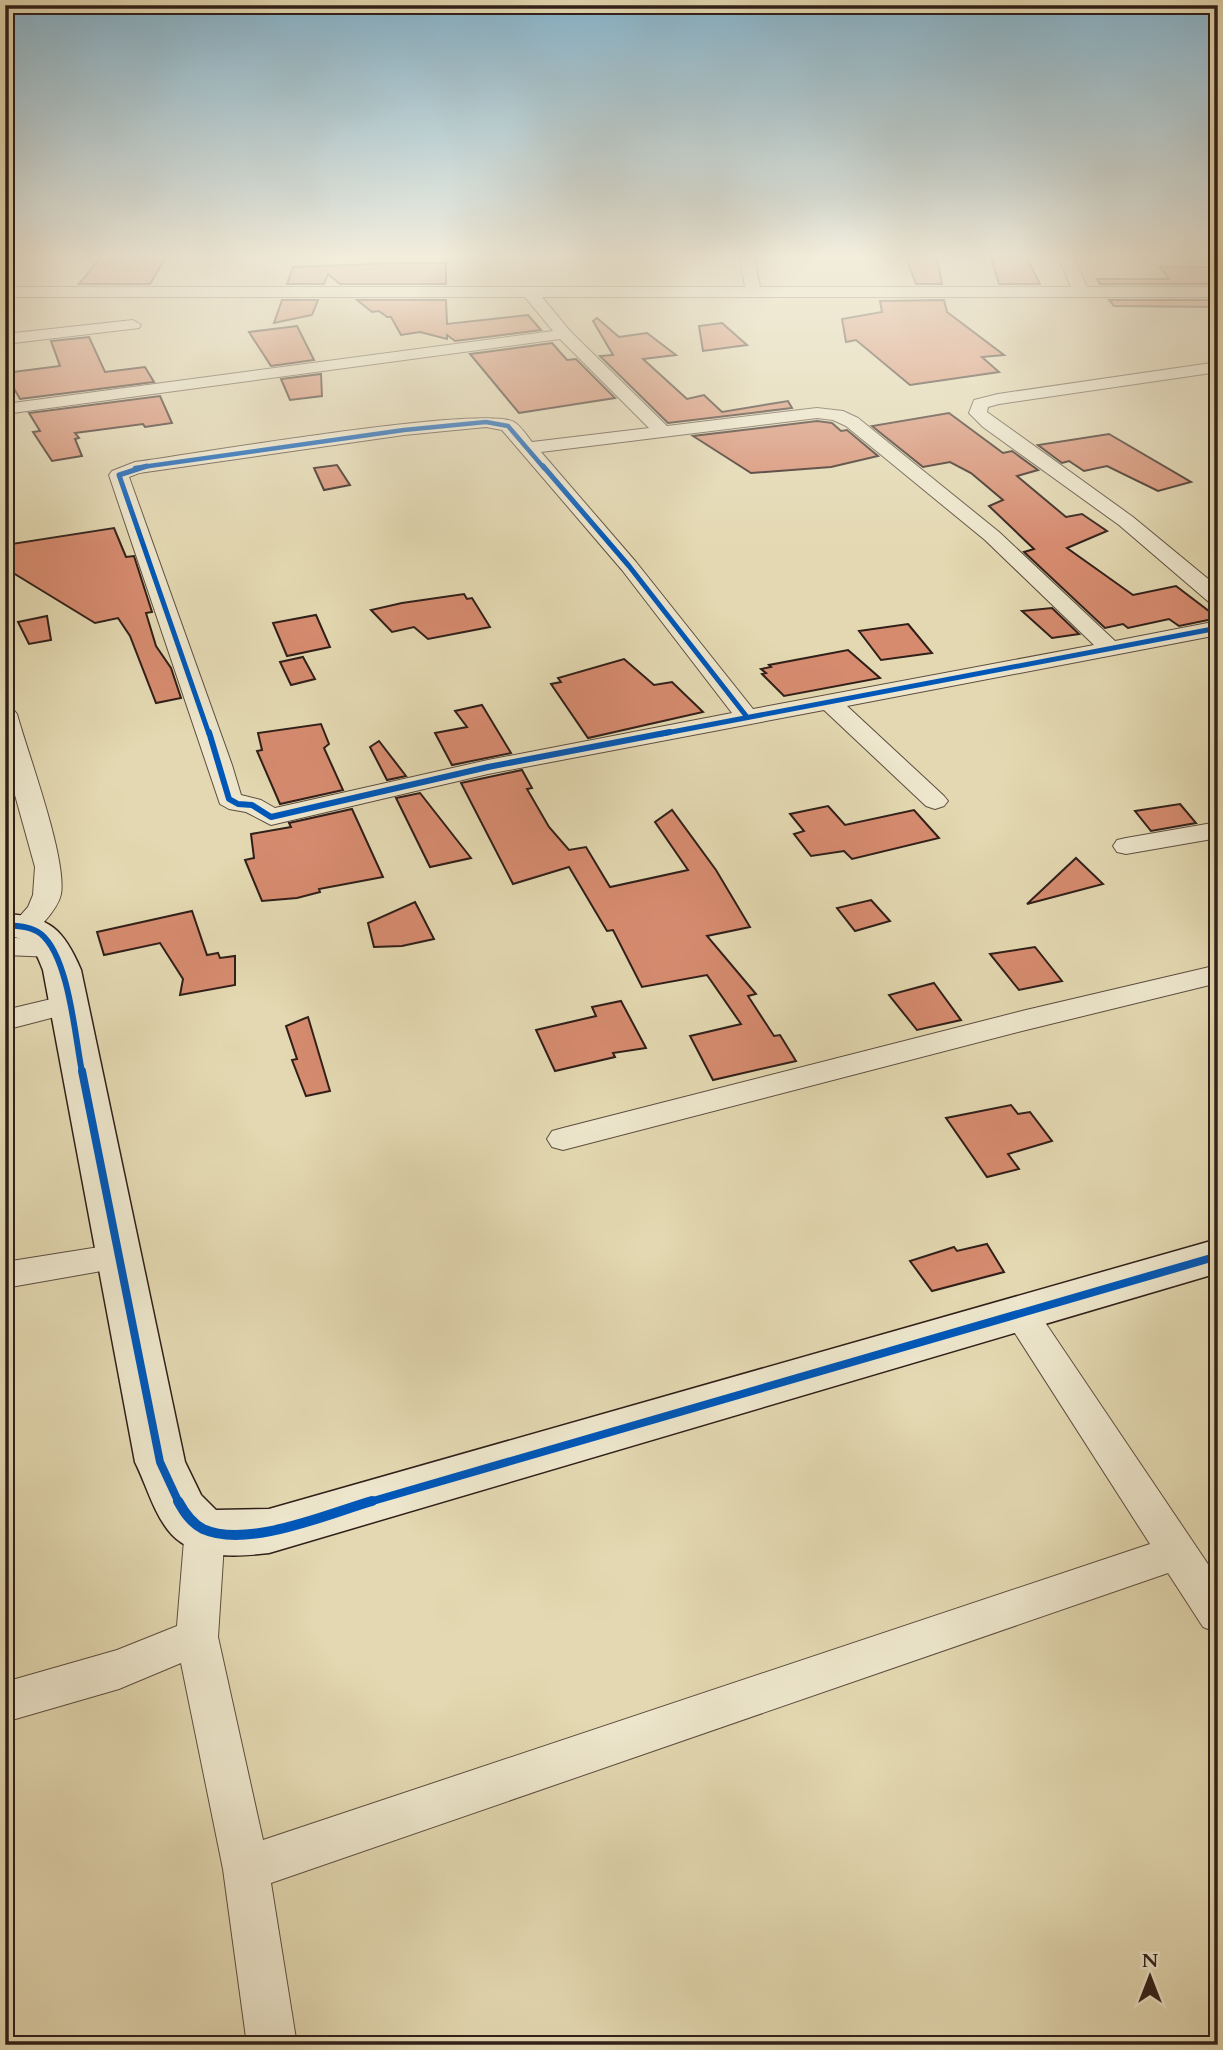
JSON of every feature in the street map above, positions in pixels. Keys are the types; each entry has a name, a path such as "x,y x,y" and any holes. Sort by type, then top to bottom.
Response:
{"street":[{"path":"5,409 417,354"},
{"path":"584,354 663,432"},
{"path":"1218,367 998,398 980,404 978,413 1126,521 1218,598"},
{"path":"530,448 817,414 837,415 852,422 992,536 1110,648"},
{"path":"747,717 629,566 530,448 508,426 498,422 404,430 135,468 119,475 220,765 229,799 238,804 252,805 271,817 488,767 1218,628"},
{"path":"828,702 936,801"},
{"path":"5,714 12,761 48,867 47,895 22,936 62,970 160,1462 187,1517 205,1528 229,1535 269,1531 1218,1256"},
{"path":"1126,846 1218,830"},
{"path":"563,1139 1026,1020 1218,974"},
{"path":"5,1020 68,1004"},
{"path":"5,1275 118,1257"},
{"path":"1020,1313 1218,1614"},
{"path":"205,1528 197,1637 246,1869 272,2045"},
{"path":"246,1869 1177,1552"},
{"path":"5,1702 119,1669 197,1637"}],"building":[{"path":"56,354 97,354 105,372 145,367 154,382 20,399 5,373 60,366"},
{"path":"263,354 311,354 314,360 271,366"},
{"path":"470,354 561,354 567,360 576,359 615,398 519,413"},
{"path":"674,354 676,355 643,359 687,399 704,395 722,412 788,401 792,408 668,423 600,356"},
{"path":"872,354 1004,355 982,357 999,372 910,385"},
{"path":"321,374 322,396 290,400 281,379"},
{"path":"160,396 172,423 75,433 79,438 75,439 82,456 52,461 33,432 40,431 29,413"},
{"path":"949,413 1003,453 1012,451 1038,470 1017,476 1066,517 1082,514 1107,531 1067,548 1133,595 1176,586 1218,618 1179,626 1169,619 1128,628 1123,624 1105,628 1024,552 1034,549 989,506 1003,500 971,473 950,462 923,467 872,426"},
{"path":"817,421 832,423 841,431 847,430 878,456 831,467 751,473 693,436"},
{"path":"1109,434 1191,482 1158,491 1107,466 1084,471 1069,461 1062,463 1038,445"},
{"path":"337,465 350,485 324,490 314,468"},
{"path":"114,528 126,557 134,556 152,612 146,613 156,646 171,668 181,698 156,703 130,636 118,618 95,623 5,568 5,545"},
{"path":"464,594 467,599 472,598 490,627 428,639 414,627 392,632 371,610 402,603"},
{"path":"1052,608 1079,634 1052,638 1022,611"},
{"path":"316,615 330,647 287,656 273,623"},
{"path":"47,616 51,640 29,644 18,622"},
{"path":"908,624 932,653 881,660 859,631"},
{"path":"848,650 880,678 784,696 762,674 766,673 761,669 771,667 769,665"},
{"path":"303,657 315,679 291,685 280,662"},
{"path":"624,659 654,685 672,682 703,712 588,738 551,684 561,682 558,678"},
{"path":"482,705 511,753 452,765 435,733 467,727 455,711"},
{"path":"321,724 329,744 324,748 343,790 280,804 257,751 262,750 258,733"},
{"path":"379,741 406,776 387,780 370,747"},
{"path":"522,770 532,788 527,789 549,827 569,850 586,847 610,887 688,870 655,822 672,810 716,870 750,927 707,936 756,994 748,996 774,1036 780,1035 796,1061 713,1080 690,1036 741,1024 707,975 642,987 613,930 607,931 569,867 513,884 461,783"},
{"path":"420,793 471,858 430,867 396,798"},
{"path":"1180,804 1196,823 1151,831 1135,811"},
{"path":"828,806 845,825 914,810 939,838 852,859 844,851 811,856 794,834 804,831 790,814"},
{"path":"352,809 383,877 319,889 320,892 297,898 262,901 245,860 254,858 251,834 291,827 289,823"},
{"path":"1076,858 1103,884 1027,904"},
{"path":"871,900 890,921 855,931 837,908"},
{"path":"415,902 434,939 402,946 374,947 368,923"},
{"path":"192,911 207,955 218,953 220,958 235,956 235,985 180,995 183,979 160,943 104,955 97,932"},
{"path":"1035,947 1062,981 1019,990 990,954"},
{"path":"934,983 961,1020 917,1030 889,995"},
{"path":"621,1001 646,1048 613,1053 615,1057 555,1071 536,1030 596,1016 592,1007"},
{"path":"308,1017 330,1091 306,1096 292,1060 297,1059 286,1026"},
{"path":"1011,1105 1018,1114 1030,1112 1052,1141 1008,1154 1019,1169 987,1177 946,1118"},
{"path":"987,1244 1004,1272 932,1291 910,1261 954,1247 957,1251"}],"cycle path":[{"path":"747,717 629,566 508,426 486,422 404,430 135,468 119,475 220,765 229,799 238,804 252,805 271,817 488,767 1218,628"},
{"path":"5,925 28,927 43,935 53,949 62,970 160,1462 187,1516 195,1524 214,1532 236,1534 269,1531 1218,1256"}]}
